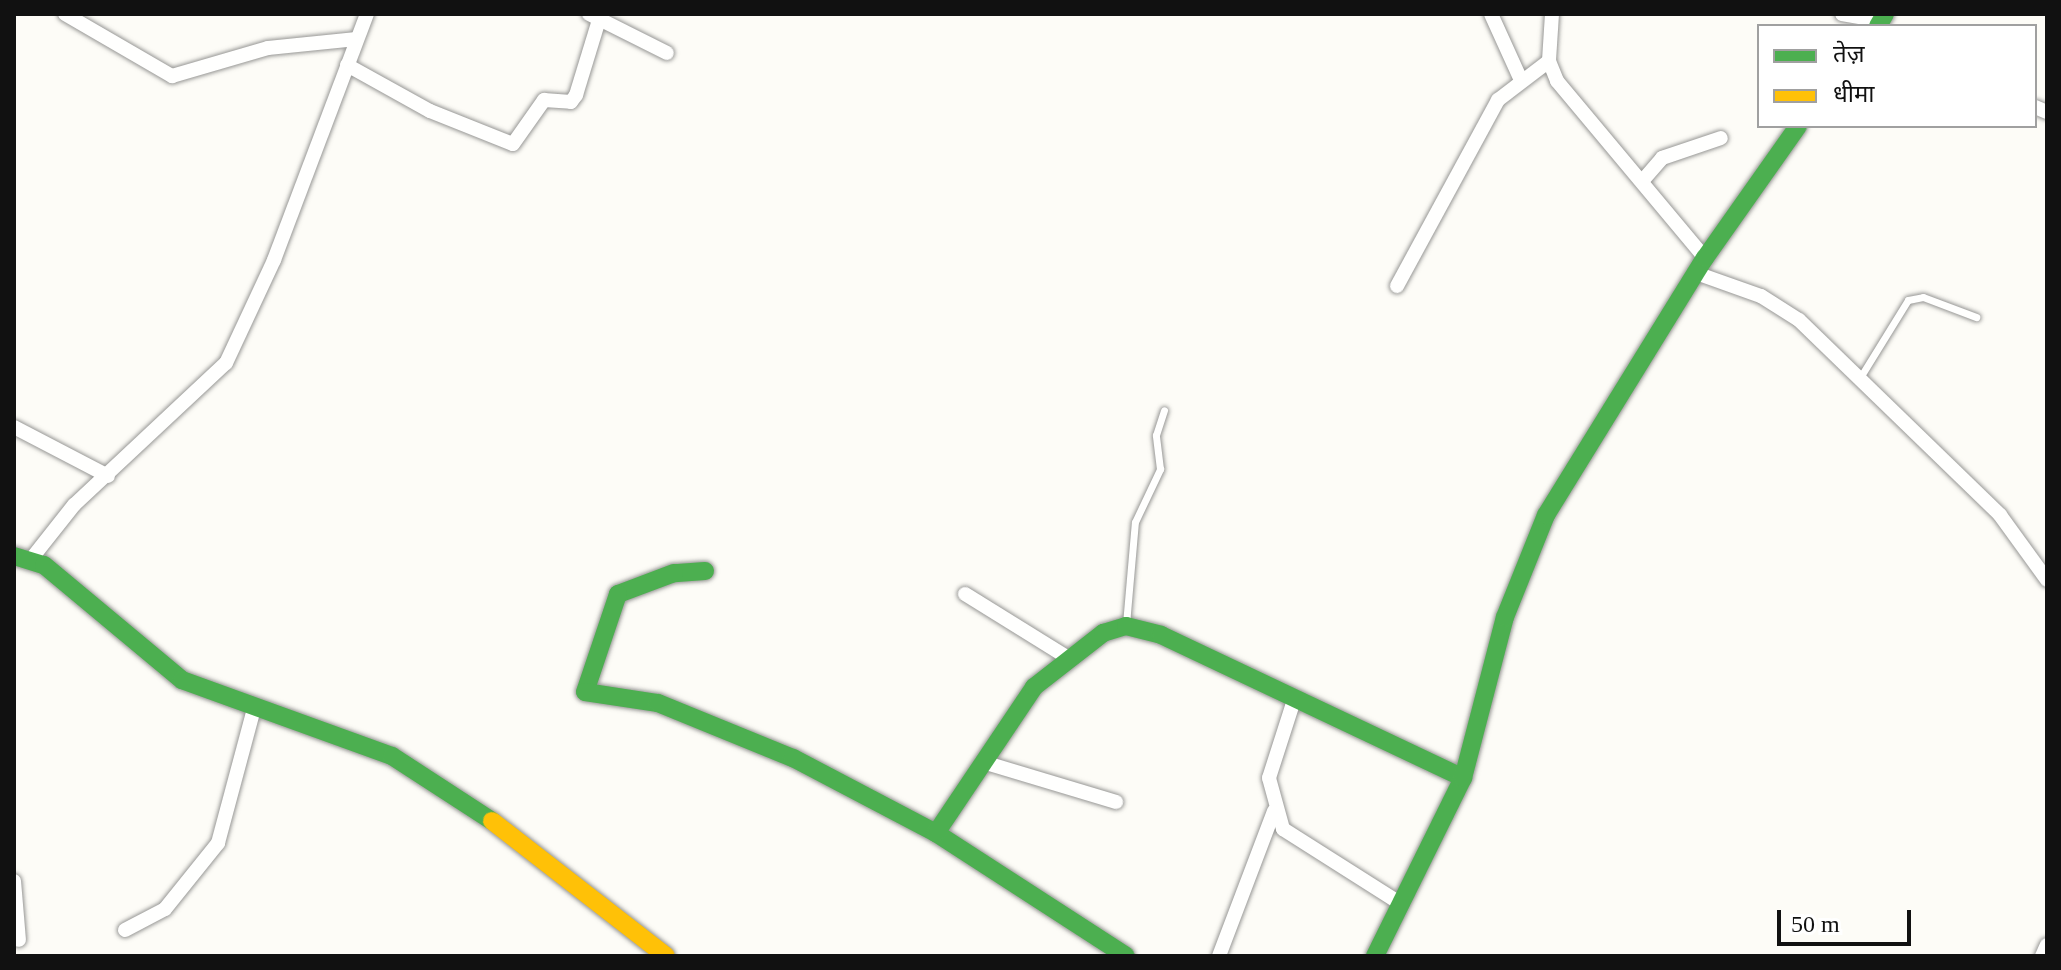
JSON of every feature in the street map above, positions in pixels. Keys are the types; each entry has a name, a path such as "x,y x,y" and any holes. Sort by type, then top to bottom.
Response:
{"street":[{"path":"65,14 95,21 172,76 268,48 357,39"},
{"path":"367,14 226,363 213,381 177,402 149,442 108,476 23,557 153,663 254,709 392,756 444,784 666,956"},
{"path":"1491,14 1520,78"},
{"path":"1552,14 1549,61 1572,100 1644,179 1700,265 1779,305 1861,376 2000,515 2047,580"},
{"path":"1842,14 1881,22"},
{"path":"347,65 430,111 513,144 544,100 571,102 576,95 594,17 667,53"},
{"path":"1397,286 1485,121 1520,78 1549,61"},
{"path":"1375,956 1463,778 1531,545 1700,265 1797,128"},
{"path":"1644,179 1662,158 1721,138"},
{"path":"14,427 108,476"},
{"path":"705,571 674,573 618,594 587,669 585,692 658,703 727,728 936,833 1126,956"},
{"path":"965,594 1070,659"},
{"path":"936,833 1019,705 1070,659 1126,626 1295,697 1463,778"},
{"path":"1219,956 1274,811 1270,762 1295,697"},
{"path":"125,930 165,909 218,843 254,709"},
{"path":"983,762 1116,802"},
{"path":"1274,811 1308,849 1401,904"},
{"path":"14,881 19,940"},
{"path":"2042,956 2047,945"}],"lane":[{"path":"1861,376 1908,300 1923,297 1976,317"},
{"path":"1126,626 1135,522 1160,469 1156,435 1164,410"}],"traffic: fast":[{"path":"1879,24 1885,14"},
{"path":"1375,956 1463,778 1505,617 1546,515 1705,258 1797,128"},
{"path":"14,556 44,565 182,680 392,756 492,821"},
{"path":"705,571 674,573 618,594 585,692 658,703 793,758 936,833 1126,956"},
{"path":"936,833 1034,687 1103,633 1126,626 1161,635 1463,778"}],"traffic: slow":[{"path":"492,821 666,956"}]}
